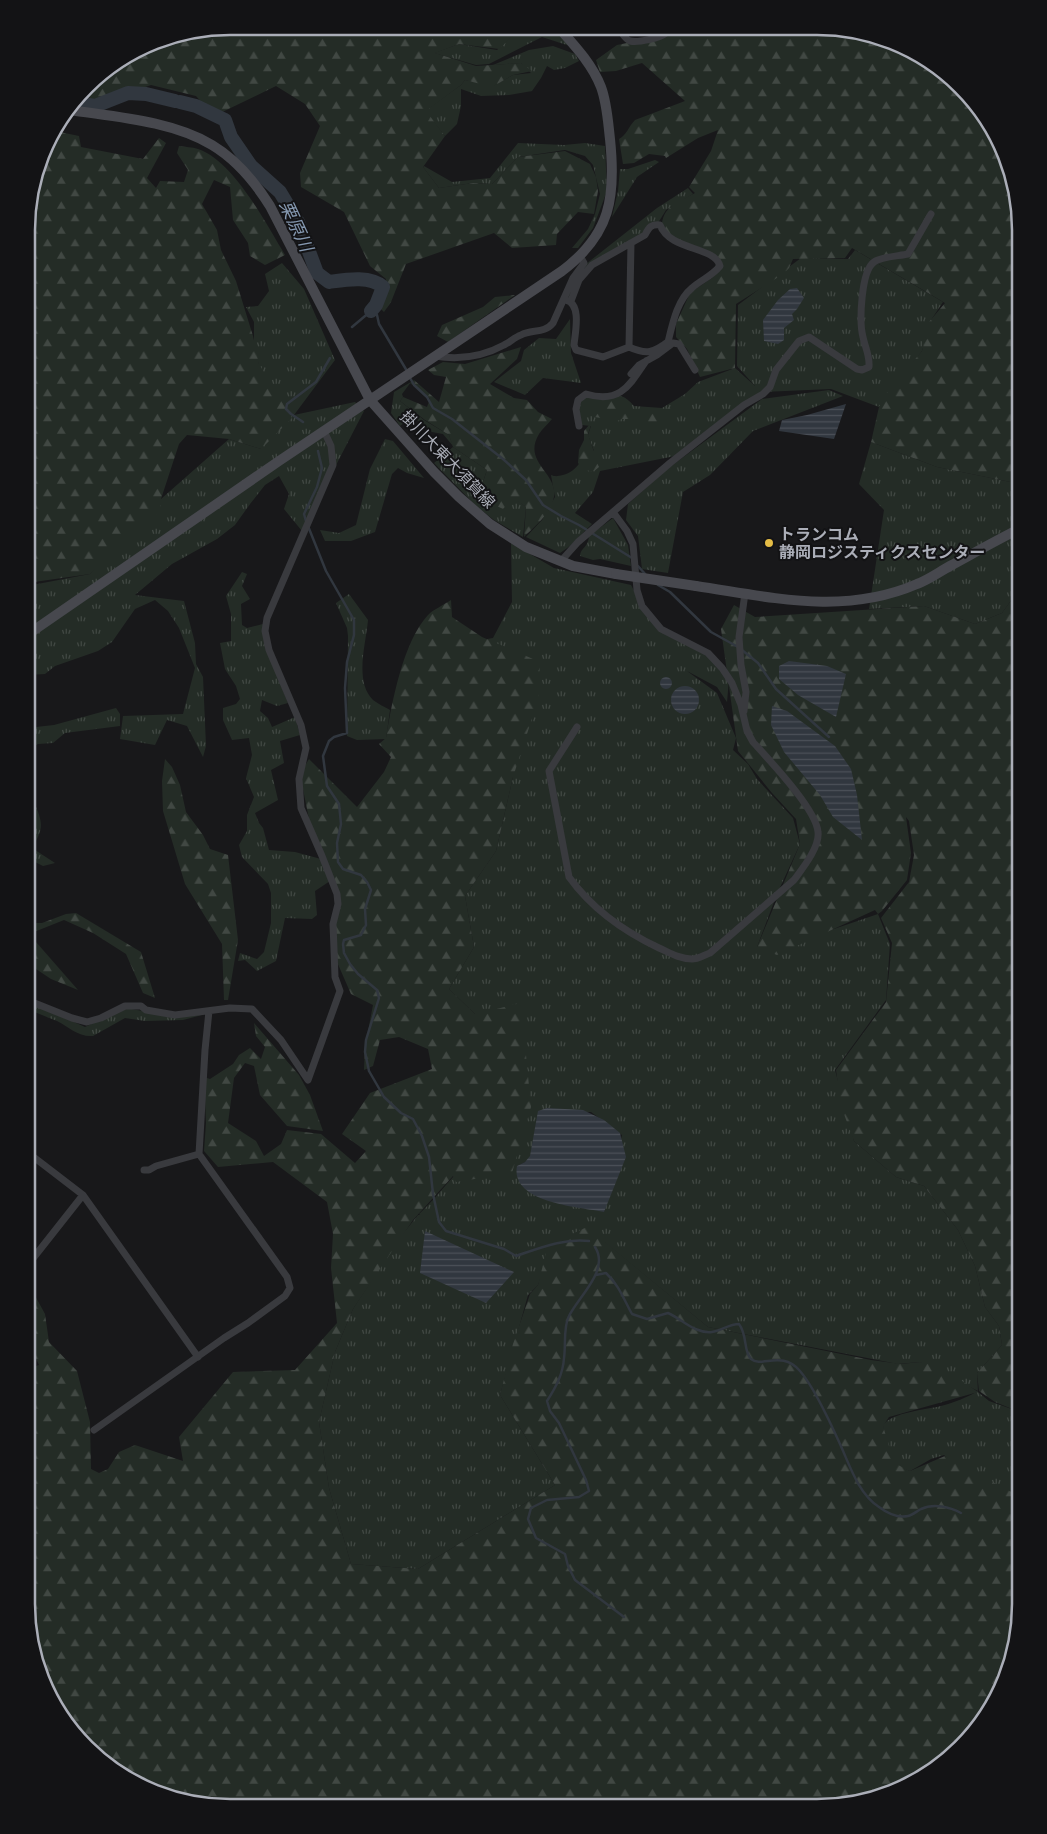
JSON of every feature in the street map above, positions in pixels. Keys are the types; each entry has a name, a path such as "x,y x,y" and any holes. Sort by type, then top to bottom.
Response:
{"main road":[{"path":"35,630 324,431 562,271 580,256 603,222 611,198 612,161 608,116 601,87 585,58 565,35"},
{"name":"掛川大東大須賀線","path":"75,111 168,127 208,143 233,161 255,183 270,206 370,400 459,497 490,524 526,547 574,566 616,574 790,600 826,603 855,601 890,594 918,584 1012,533"}],"street":[{"path":"623,35 632,41 664,35"},
{"path":"561,562 578,542 675,459 744,405 764,394 770,387 776,370 799,341 809,336 856,369 862,370 869,367 869,357 862,335 864,287 868,267 875,260 908,254 931,214"},
{"path":"435,356 448,358 473,357 502,346 521,334 544,330 553,323 585,271 592,265 645,235 649,227 654,224 660,225 662,231 668,236 693,250 709,253 719,262 720,266 714,273 691,289 682,300 668,344 661,352 639,365 631,374"},
{"path":"629,347 631,243"},
{"path":"567,300 573,278 584,264 580,256"},
{"path":"567,300 574,306 576,312 574,345 576,350 603,357 629,347 645,353 668,344 679,344 695,370"},
{"path":"579,426 576,409 578,400 586,394 600,398 624,391 629,387 646,361"},
{"path":"35,1003 87,1022 101,1018 125,1006 141,1006 146,1010 175,1015 230,1008 252,1009 281,1040 308,1080 340,992 335,976 333,924 338,904 337,894 301,808 299,779 306,748 301,725 269,650 265,630 267,618 334,465 331,446 324,431"},
{"path":"577,727 549,771 569,876 578,889 606,917 634,936 679,958 694,959 710,953 794,880 816,845 819,833 813,817 802,800 753,742 747,731 741,705 732,683 722,668 708,653 661,629 642,606 637,590 633,544 627,531 613,512"},
{"path":"744,716 746,692 740,665 739,637 745,593"},
{"path":"94,1430 285,1296 290,1288 287,1277 199,1154 209,1011"},
{"path":"144,1170 199,1154"},
{"path":"35,1158 84,1195 198,1357"},
{"path":"35,1256 84,1195"}],"green space":[{"path":"218,35 514,35 499,49 459,44 435,53 476,66 521,63 532,71 513,75 492,87 465,80 426,111 445,136 423,167 439,188 473,183 492,184 518,157 565,151 590,164 596,177 598,191 594,214 578,212 557,234 556,245 512,248 494,233 406,264 391,302 384,312 379,307 386,279 370,266 344,212 301,187 300,173 320,126 305,104 276,86 214,116 196,96 151,85 99,103 86,99 111,75 144,55 168,45 192,39"},
{"path":"513,35 560,35 570,46 542,37 489,64 476,65 434,53 459,44 497,50"},
{"path":"667,35 829,35 879,45 903,55 936,75 955,92 972,111 992,144 1002,168 1012,218 1012,482 937,467 871,442 879,407 887,393 922,351 929,322 945,303 852,248 845,258 793,259 789,268 783,274 736,304 735,368 700,377 687,349 676,337 676,324 690,293 712,278 717,259 662,231 662,223 664,216 671,207 695,193 689,187 711,151 718,130 698,138 666,158 665,156 649,154 634,163 623,164 619,139 624,136 635,120 685,101 642,63 616,71 600,72 596,60 617,45"},
{"path":"553,46 575,54 579,61 565,68 554,70 547,66 532,91 509,95 481,96 461,89 461,106 457,124 445,136 425,111 461,85 465,80 493,86 513,75 531,73 521,63 493,65 529,50"},
{"path":"61,132 79,136 81,147 143,159 159,138 166,143 147,178 156,188 160,181 184,182 188,170 177,153 179,146 198,149 211,156 224,166 248,195 285,255 265,265 250,256 248,243 233,220 230,187 214,180 202,204 217,230 221,250 236,281 253,336 259,364 292,418 261,449 229,439 187,435 179,444 161,499 160,511 90,574 35,582 35,218 45,168"},
{"path":"518,143 564,145 585,143 605,146 607,191 593,228 578,248 572,248 588,229 595,214 600,194 593,165 585,156 565,150 518,157 492,184 473,183 439,188 423,167 452,182 490,178"},
{"path":"655,160 659,162 637,177 612,217 618,191 620,169 628,169"},
{"path":"688,188 693,194 666,210 658,223 644,236 592,265 571,298 565,296 581,268 657,208"},
{"path":"855,250 943,302 931,320 922,351 879,407 831,389 761,392 680,455 600,471 593,492 575,513 592,524 570,546 560,553 526,537 542,520 555,497 551,475 563,475 572,471 588,447 594,451 588,435 591,426 582,425 576,409 585,395 618,395 634,406 662,408 685,394 698,382 735,368 755,386 737,366 738,305 801,258 848,259"},
{"path":"282,263 304,289 335,360 294,415 355,402 364,411 302,531 284,509 289,494 279,476 265,485 235,525 217,539 172,564 135,595 184,601 195,643 196,664 203,677 206,746 203,757 187,726 167,720 155,745 120,739 123,716 183,714 195,668 179,628 168,611 155,600 135,609 112,642 98,651 55,666 45,674 35,675 35,584 90,574 161,499 229,439 261,449 259,364 254,352 254,322 246,307 258,306 269,291 265,274"},
{"path":"515,295 448,342 437,336 442,325 483,307 495,297"},
{"path":"570,319 571,353 581,383 543,378 525,395 494,382 521,361 524,350 539,338 556,339"},
{"path":"521,347 517,359 490,384 514,398 527,400 538,412 552,419 539,434 535,444 535,453 552,483 554,491 553,501 545,516 524,537 526,507 513,498 503,509 478,497 487,470 453,447 449,435 400,401 403,397 427,407 430,399 410,383 414,380 439,402 446,377 434,375 428,370 443,362 465,364"},
{"path":"411,382 402,394 403,397 400,401 424,420 449,435 453,446 443,434 432,432 412,416 400,426 391,413 394,392"},
{"path":"829,390 843,396 753,431 710,475 683,492 668,573 642,569 638,536 626,520 628,504 666,470 762,399"},
{"path":"611,396 625,398 632,408 633,417 617,421 595,417 591,406 598,402 609,400"},
{"path":"669,407 673,412 671,416 673,420 663,428 647,426 641,422 641,417 647,411 654,411 660,416"},
{"path":"591,425 588,434 599,467 593,472 583,469 578,463 579,450 584,440 584,431"},
{"path":"385,439 393,441 424,478 398,468 392,474 375,532 351,541 325,541 320,530 339,533 356,525 370,469"},
{"path":"871,442 937,467 1012,482 1012,599 1002,613 975,624 924,606 869,609 884,510 859,484"},
{"path":"453,447 487,470 478,496 513,497 526,507 523,537 494,520 475,505 434,463"},
{"path":"613,518 628,545 631,566 580,556 589,536"},
{"path":"511,543 554,568 631,585 642,606 661,629 712,657 729,679 727,702 717,687 687,671 717,693 736,738 733,750 748,764 757,779 793,818 800,844 777,894 757,947 831,930 878,914 890,944 886,1000 835,1070 854,1141 896,1177 924,1186 958,1230 975,1266 985,1307 999,1326 1002,1345 977,1373 978,1391 920,1362 898,1364 708,1327 602,1240 543,1270 538,1285 528,1295 500,1395 555,1485 418,1569 351,1564 329,1488 319,1422 335,1352 353,1309 398,1240 454,1176 475,1014 449,989 474,947 465,896 496,851 513,777 482,640 493,638 512,602","holes":["587,1112 591,1112 622,1135 604,1212 517,1166 525,1162"]},
{"path":"242,572 247,574 242,586 250,599 241,604 242,625 247,628 263,624 267,651 288,703 277,706 262,700 260,711 268,718 272,727 295,717 300,735 280,741 284,763 271,770 278,800 255,813 263,828 269,850 295,852 321,859 330,881 315,891 317,915 312,919 285,918 276,961 257,971 245,960 238,961 240,953 257,959 264,952 271,923 271,893 268,884 242,857 239,845 247,831 247,815 254,797 246,778 252,755 249,738 232,740 223,720 223,708 236,704 240,699 236,686 225,669 220,643 231,641 231,614 226,596"},
{"path":"349,594 368,620 363,662 364,683 367,692 373,700 390,710 386,739 357,740 347,736 348,636 347,628 336,603"},
{"path":"1012,599 1012,1409 995,1402 979,1391 977,1373 1002,1345 999,1326 985,1307 975,1266 958,1230 924,1186 896,1177 854,1141 841,1106 836,1070 886,1002 892,943 881,918 909,882 914,855 909,821 906,817 911,853 907,880 882,911 878,914 875,910 777,955 757,947 800,844 796,819 738,751 721,629 734,605 755,617 924,606 975,624 1002,613"},
{"path":"451,600 452,617 482,637 540,662 538,700 513,777 496,851 465,896 474,947 449,989 475,1014 521,1003 531,1107 512,1173 456,1182 453,1176 413,1220 353,1309 335,1352 319,1422 329,1488 351,1564 418,1569 555,1485 500,1395 513,1344 530,1294 538,1285 548,1245 587,1227 708,1327 871,1360 901,1364 920,1362 943,1368 978,1392 889,1417 883,1426 894,1463 910,1471 945,1456 1012,1492 1012,1616 1002,1666 992,1690 972,1723 936,1759 903,1779 879,1789 829,1799 218,1799 168,1789 144,1779 111,1759 75,1723 55,1690 45,1666 35,1616 35,1366 39,1365 35,1357 35,1296 45,1314 49,1342 77,1371 90,1422 91,1469 99,1473 108,1469 119,1452 135,1445 183,1461 179,1437 233,1372 295,1370 337,1323 331,1268 333,1234 327,1202 273,1162 218,1167 204,1151 206,1123 204,1077 210,1079 233,1064 239,1055 250,1048 261,1059 265,1047 256,1036 254,1023 299,1075 310,1095 323,1131 287,1126 260,1095 254,1066 245,1063 234,1078 228,1123 256,1141 264,1156 281,1144 287,1130 321,1134 355,1163 366,1151 342,1134 370,1093 432,1069 428,1049 399,1037 380,1040 373,1066 364,1070 365,1047 373,1005 351,994 337,962 333,934 339,897 310,824 300,774 309,759 357,807 384,772 391,757 379,744 386,738 405,656 419,627 433,611"},
{"path":"116,708 120,714 120,726 65,733 53,743 35,746 35,727 54,725"},
{"path":"165,759 172,767 180,785 186,812 203,835 210,849 228,855 238,940 228,1000 224,1000 222,944 185,884 163,811 162,781"},
{"path":"35,805 41,825 35,842"},
{"path":"35,850 55,863 43,866 35,862"},
{"path":"76,913 141,952 155,998 143,993 126,954 93,933 64,920 35,932 35,923 42,923 66,914"},
{"path":"35,941 78,990 51,979 35,968"},
{"path":"35,1006 85,1027 126,1008 170,1016 202,1015 183,1020 145,1021 125,1018 93,1036 78,1033 57,1021 35,1012"},
{"path":"978,1391 989,1401 1012,1409 1012,1493 988,1487 966,1473 944,1455 931,1459 910,1471 894,1465 884,1438 883,1425 902,1414 941,1406 965,1398"}],"shaded area":[{"path":"797,288 804,298 792,314 794,320 784,328 784,340 778,344 764,341 763,320 778,300 790,289"},
{"path":"846,404 834,439 779,431 782,420"},
{"path":"789,661 827,666 846,674 836,717 798,695 779,679 779,666"},
{"path":"668,677 671,678 671,688 664,689 661,688 660,681 661,678"},
{"path":"685,686 695,690 699,700 695,710 685,714 675,710 671,700 675,690"},
{"path":"772,706 787,711 835,746 851,769 857,795 862,840 833,817 820,795 784,752 771,725"},
{"path":"547,1108 583,1110 604,1120 620,1133 626,1157 604,1212 548,1201 524,1188 518,1178 517,1166 525,1162 530,1156 538,1111"},
{"path":"425,1231 514,1272 486,1303 420,1273"}],"waterway":[{"name":"栗原川","path":"81,104 95,106 128,93 146,94 175,101"},
{"name":"栗原川","path":"180,102 196,106 225,120 231,137 251,166 280,192 298,222 317,273 329,282 364,280 378,283 383,287 376,305 371,311"},
{"path":"352,327 371,311 377,315 379,324 407,371"},
{"path":"303,422 286,409 287,404 316,382 330,358"},
{"path":"409,376 414,385 427,397 433,408 452,419 503,459 526,480 543,505 632,558"},
{"path":"306,521 304,514 317,487 322,468 318,451"},
{"path":"308,526 326,571 354,620 354,635 347,662 345,688 347,733 334,737 329,741 323,756 327,786 339,804 341,824 337,843 338,862 343,869 361,875 371,890 365,909 366,925 361,935 344,940 343,944 344,953 350,964 358,974 377,990 379,998 366,1040 365,1052 369,1071 384,1097 401,1113 413,1119 422,1136 429,1157 433,1194 439,1222 446,1231 504,1249 516,1256 561,1242 589,1241"},
{"path":"638,566 646,575"},
{"path":"658,585 670,592 711,632 738,647"},
{"path":"742,650 758,663 776,689 829,737"},
{"path":"595,1247 599,1256 599,1265 591,1283 567,1320 565,1353 561,1375 547,1401 550,1411 559,1423 586,1480 589,1491 579,1497 547,1500 531,1508 528,1519 536,1538 565,1554 568,1566 575,1580 624,1617"},
{"path":"596,1275 606,1273 611,1278 632,1314 647,1319 668,1313 694,1328 706,1332 739,1324 744,1333 747,1352 751,1359 761,1362 779,1360 793,1365 800,1371 816,1396 860,1487 882,1509 900,1516 910,1515 931,1506 952,1509 961,1513"}],"place":[{"name":"トランコム 静岡ロジスティクスセンター","path":"769,543"}]}
